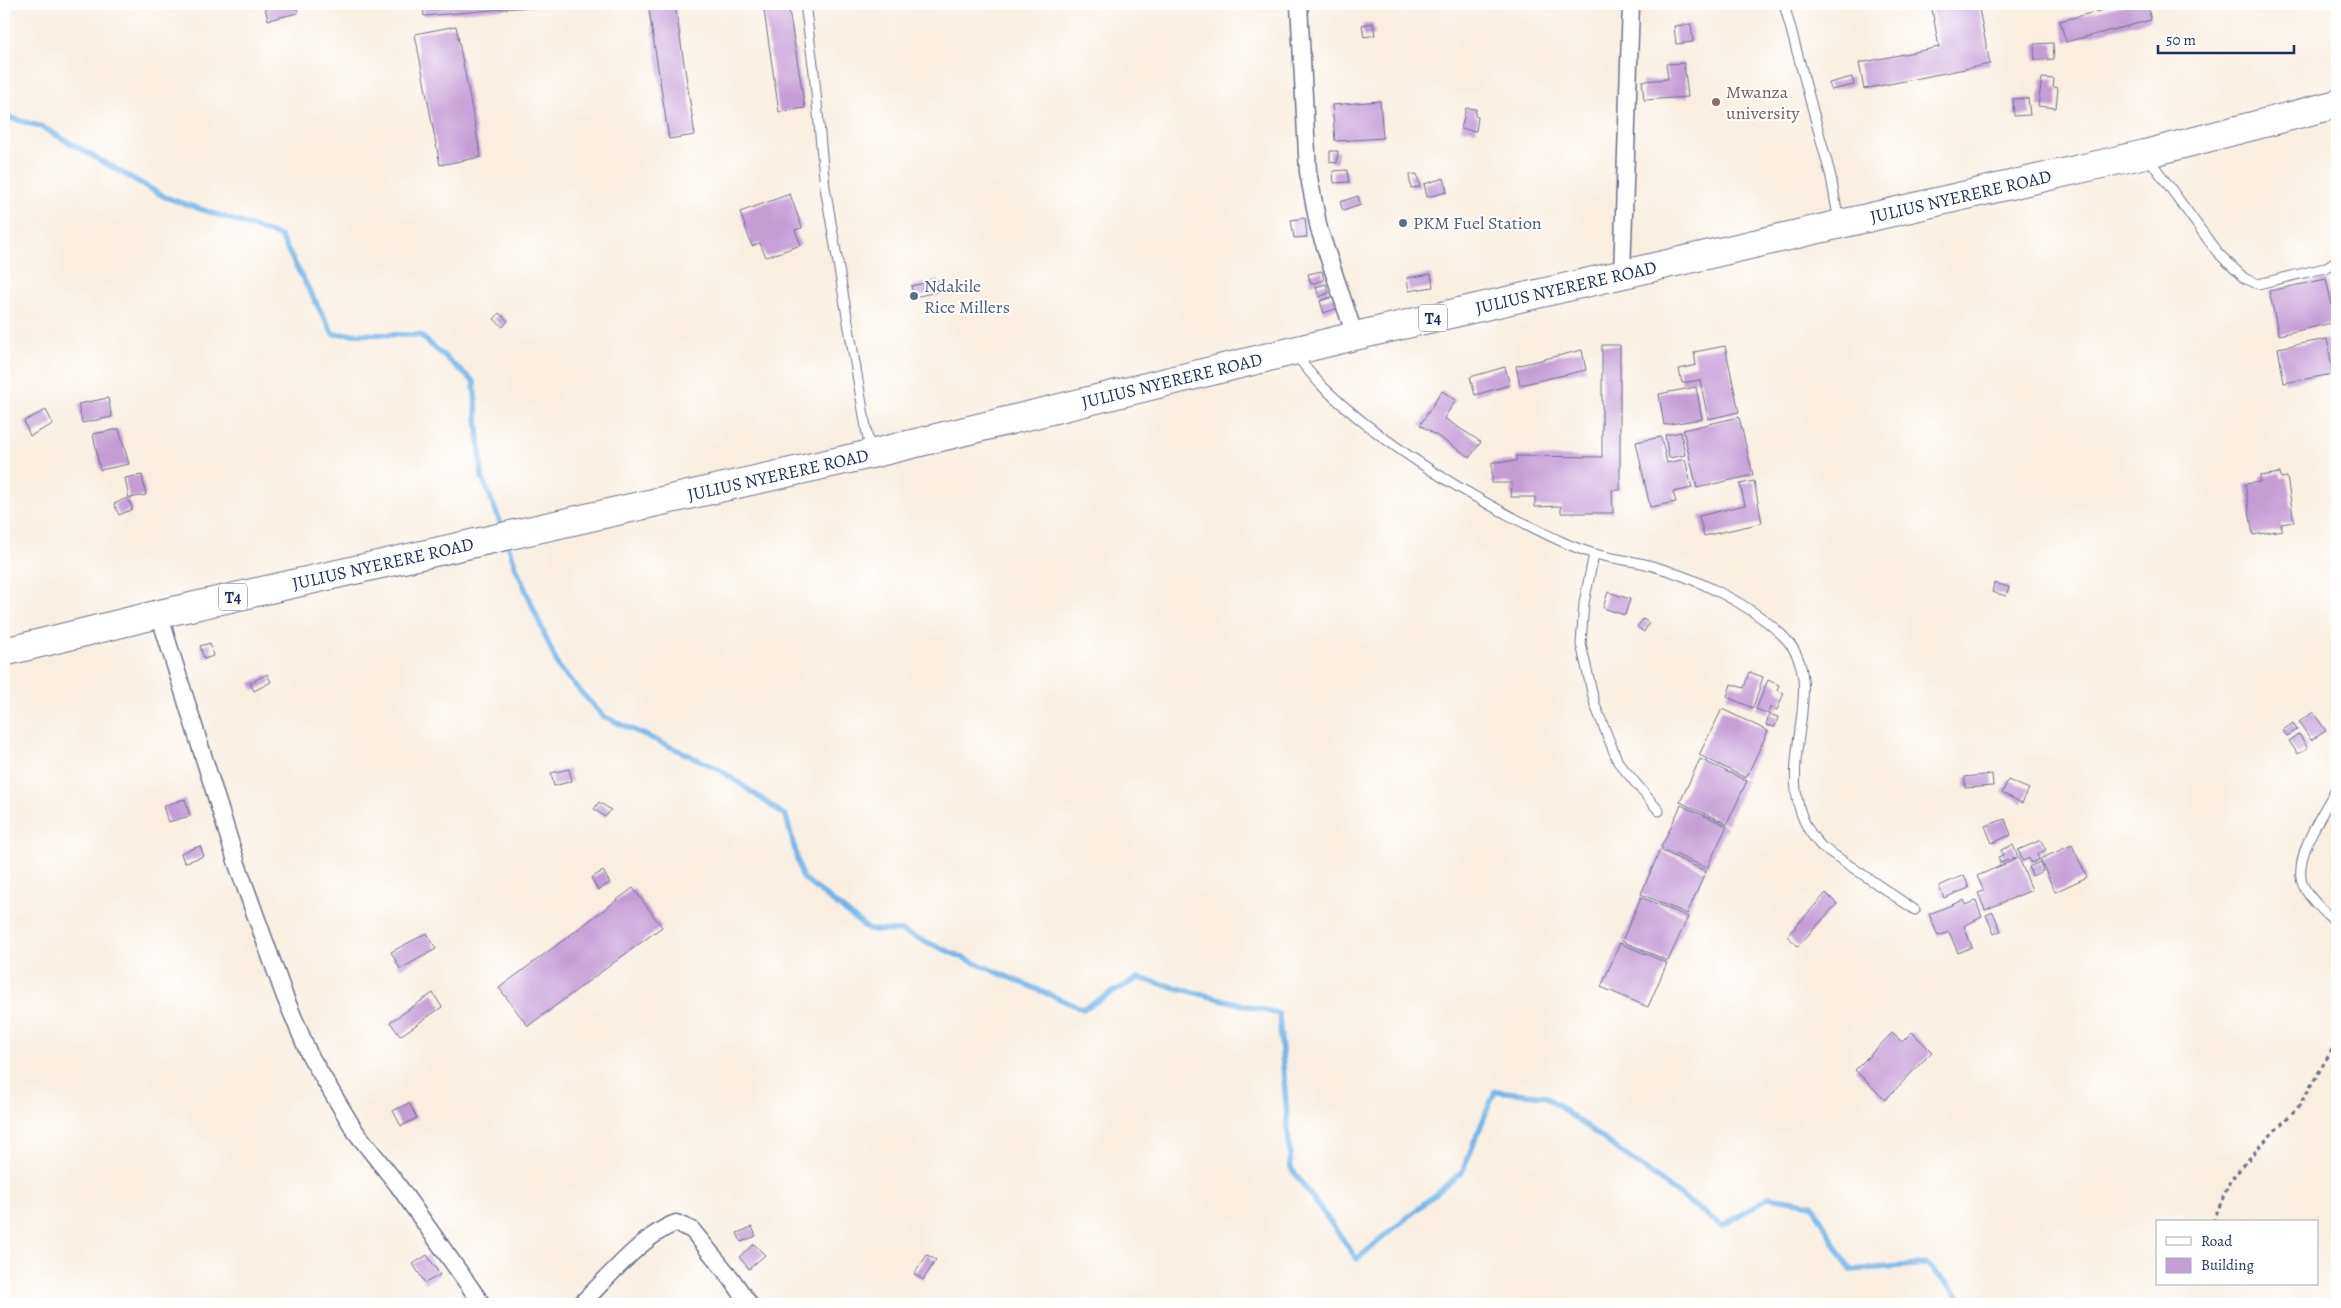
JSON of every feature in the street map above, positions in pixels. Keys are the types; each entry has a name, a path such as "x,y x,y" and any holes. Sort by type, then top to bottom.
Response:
{"highway":[{"name":"JULIUS NYERERE ROAD","path":"4,652 463,544 871,454 1355,336 2145,154 2337,104"}],"street":[{"path":"1299,4 1308,172 1319,229 1355,336"},
{"path":"1622,274 1631,4"},
{"path":"159,614 237,864 285,997 309,1054 355,1132 397,1184 482,1304"},
{"path":"581,1304 646,1241 664,1228 676,1223 692,1230 731,1278 749,1304"}],"lane":[{"path":"805,4 814,72 825,187 871,454"},
{"path":"1784,4 1831,177 1840,224"},
{"path":"2145,154 2217,252 2244,278 2258,284 2325,268 2337,260"},
{"path":"1293,352 1322,386 1356,416 1465,492 1537,529 1594,554 1649,565 1689,578 1762,618 1784,637 1796,656 1805,688 1794,775 1802,819 1812,836 1821,846 1915,910"},
{"path":"1594,554 1584,603 1581,644 1595,704 1618,762 1659,811"},
{"path":"2337,788 2304,850 2300,870 2303,886 2337,924"}],"path":[{"path":"2214,1220 2230,1181 2260,1146 2299,1106 2337,1041"}],"building":[{"path":"264,4 296,4 298,13 268,20"},
{"path":"423,4 549,4 549,5 424,16"},
{"path":"648,4 675,4 695,135 669,139"},
{"path":"763,4 788,4 805,108 779,112"},
{"path":"1931,4 1978,4 1990,64 1864,89 1859,63 1939,47"},
{"path":"2127,4 2147,4 2151,20 2066,42 2060,21"},
{"path":"1373,23 1375,35 1364,37 1362,25"},
{"path":"1691,24 1693,42 1676,44 1674,26"},
{"path":"456,26 481,157 440,165 415,34"},
{"path":"2053,43 2054,59 2035,60 2034,44"},
{"path":"1684,63 1688,97 1644,100 1642,81 1668,79 1666,64"},
{"path":"1852,77 1854,85 1831,90 1829,83"},
{"path":"2042,78 2054,79 2053,87 2058,88 2056,108 2038,106"},
{"path":"2028,98 2030,115 2014,116 2013,99"},
{"path":"1380,101 1383,138 1335,141 1332,105"},
{"path":"1466,108 1476,109 1475,116 1478,117 1476,131 1461,129"},
{"path":"1330,151 1338,151 1337,163 1330,162"},
{"path":"1347,170 1349,182 1334,183 1333,171"},
{"path":"1417,174 1420,187 1411,188 1409,175"},
{"path":"1444,178 1447,192 1427,197 1424,184"},
{"path":"790,194 802,228 795,230 801,245 766,257 760,243 752,246 740,212"},
{"path":"1358,196 1361,205 1343,211 1340,202"},
{"path":"1305,218 1307,237 1294,238 1291,220"},
{"path":"1322,271 1324,280 1311,284 1308,274"},
{"path":"1431,274 1433,287 1409,291 1407,278"},
{"path":"2326,279 2336,322 2279,335 2269,291"},
{"path":"939,280 942,291 914,297 911,286"},
{"path":"1326,284 1329,293 1319,297 1316,287"},
{"path":"1335,296 1338,308 1324,313 1320,301"},
{"path":"499,313 508,321 503,327 494,319"},
{"path":"2327,339 2333,374 2284,383 2278,348"},
{"path":"1602,345 1620,345 1620,490 1612,490 1613,513 1561,513 1561,506 1535,507 1535,497 1511,497 1512,483 1492,483 1492,462 1516,461 1516,456 1602,457"},
{"path":"1725,346 1739,412 1708,419 1700,380 1682,383 1679,369 1696,365 1694,352"},
{"path":"1582,350 1586,370 1520,385 1516,366"},
{"path":"1505,367 1510,385 1475,395 1470,377"},
{"path":"1696,387 1702,419 1664,425 1659,394"},
{"path":"1442,391 1456,400 1444,418 1481,442 1470,457 1420,425"},
{"path":"108,398 112,417 82,423 78,404"},
{"path":"46,410 53,424 30,436 24,421"},
{"path":"1739,417 1753,475 1697,488 1683,430"},
{"path":"119,429 129,464 100,470 93,434"},
{"path":"1681,432 1685,455 1669,458 1665,435"},
{"path":"1661,437 1667,463 1685,459 1692,488 1673,492 1676,502 1650,507 1636,442"},
{"path":"2280,473 2281,478 2287,477 2294,522 2281,524 2282,530 2253,535 2245,484 2260,482 2260,476"},
{"path":"142,475 146,495 129,498 125,478"},
{"path":"1754,481 1762,523 1704,536 1699,516 1745,505 1740,484"},
{"path":"127,498 133,509 119,515 114,504"},
{"path":"1994,583 2009,587 2006,596 1992,592"},
{"path":"1608,592 1630,599 1625,615 1603,608"},
{"path":"1643,619 1649,623 1644,632 1637,627"},
{"path":"210,643 213,656 204,659 200,646"},
{"path":"1749,672 1763,677 1753,708 1727,697 1731,684 1744,688"},
{"path":"267,674 271,682 254,691 250,683"},
{"path":"1768,680 1779,685 1777,690 1784,693 1777,710 1770,707 1768,714 1756,709"},
{"path":"1722,709 1768,731 1746,778 1699,755"},
{"path":"2313,712 2326,731 2311,740 2299,722"},
{"path":"1769,714 1778,717 1775,727 1766,725"},
{"path":"2293,723 2297,730 2287,736 2283,730"},
{"path":"2299,734 2308,748 2298,754 2289,741"},
{"path":"1700,759 1747,781 1727,824 1680,802"},
{"path":"569,769 572,781 554,786 551,773"},
{"path":"1992,774 1993,786 1965,788 1965,777"},
{"path":"2008,780 2029,789 2022,803 2002,793"},
{"path":"185,799 190,816 168,822 163,806"},
{"path":"599,802 611,810 605,817 594,809"},
{"path":"1681,805 1727,826 1707,868 1661,848"},
{"path":"2005,819 2011,835 1992,843 1985,826"},
{"path":"2041,840 2046,850 2037,854 2039,860 2031,863 2029,858 2023,861 2018,850"},
{"path":"2013,845 2018,857 2000,863 1998,857 2003,855 2001,850"},
{"path":"2072,845 2087,877 2055,892 2040,859"},
{"path":"200,846 204,856 184,863 181,853"},
{"path":"1660,850 1706,871 1687,914 1641,894"},
{"path":"2019,858 2032,890 1985,910 1978,893 1984,891 1977,876"},
{"path":"2040,862 2043,871 2032,876 2029,867"},
{"path":"603,871 610,883 598,890 591,878"},
{"path":"1964,875 1969,888 1944,898 1939,886"},
{"path":"633,888 662,927 528,1026 499,988"},
{"path":"1826,893 1837,904 1798,946 1787,936"},
{"path":"1641,897 1688,917 1668,961 1622,941"},
{"path":"1964,900 1966,905 1976,901 1982,917 1964,926 1972,947 1958,953 1949,932 1938,936 1929,914"},
{"path":"1993,912 2001,931 1994,934 1986,915"},
{"path":"427,933 436,949 400,969 391,952"},
{"path":"1620,943 1667,963 1648,1007 1601,987"},
{"path":"433,993 442,1007 400,1036 390,1022"},
{"path":"1912,1032 1932,1052 1885,1100 1855,1070 1892,1033 1902,1042"},
{"path":"409,1103 417,1118 401,1126 393,1111"},
{"path":"752,1227 756,1236 741,1242 737,1233"},
{"path":"754,1244 765,1255 749,1269 739,1257"},
{"path":"427,1255 440,1275 425,1283 413,1264"},
{"path":"927,1255 936,1260 923,1280 914,1274"}],"waterway":[{"path":"4,116 42,127 165,197 280,236 333,334 420,335 474,382 482,477 503,529"},
{"path":"507,542 559,668 603,716 719,769 786,816 802,877 869,930 901,931 1083,1009 1138,978 1279,1014 1291,1168 1357,1259 1462,1172 1495,1091 1545,1096 1722,1226 1769,1197 1812,1204 1850,1270 1927,1264 1967,1304"}],"place":[{"name":"Mwanza university","path":"1716,102"},
{"name":"PKM Fuel Station","path":"1403,223"},
{"name":"Ndakile Rice Millers","path":"914,296"}]}
